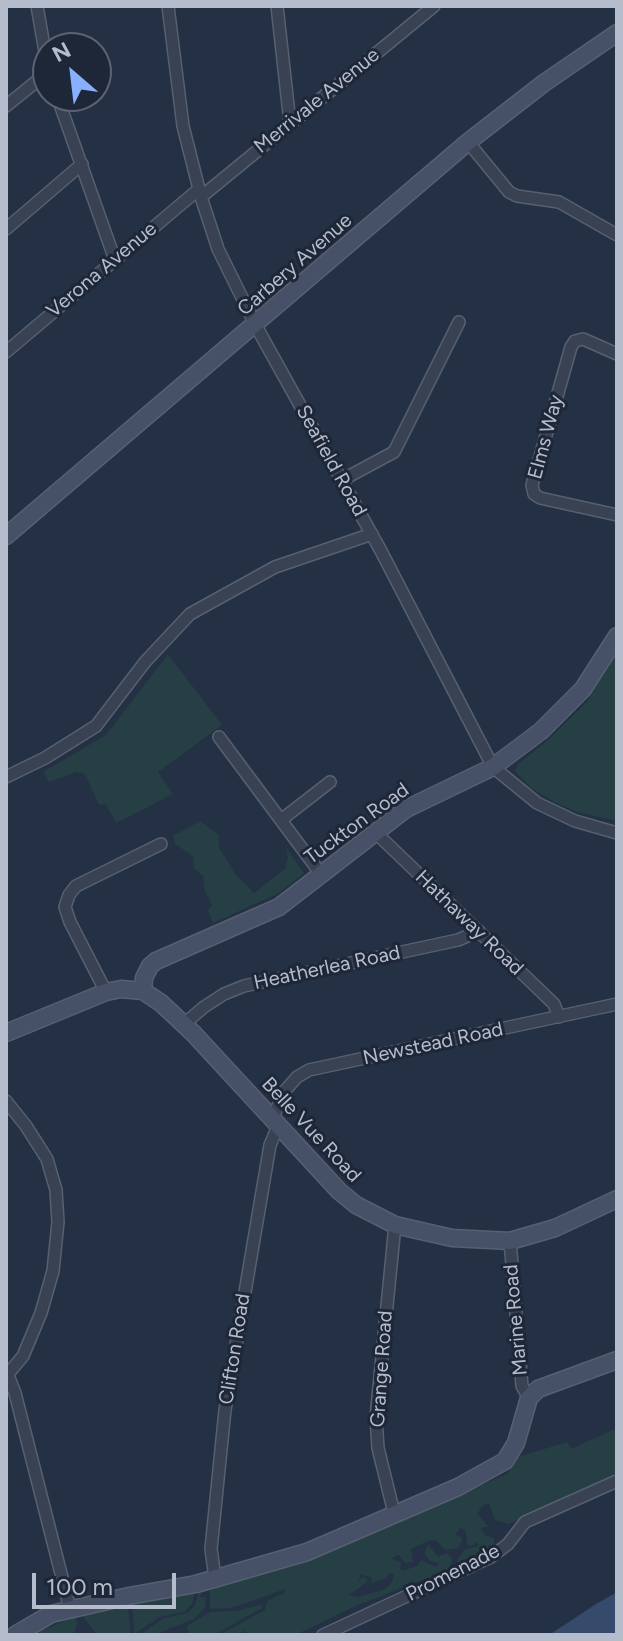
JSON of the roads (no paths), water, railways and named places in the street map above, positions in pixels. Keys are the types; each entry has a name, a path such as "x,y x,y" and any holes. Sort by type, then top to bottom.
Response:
{"street":[{"path":"37,6 41,32"},
{"name":"Seafield Road","path":"168,6 183,126 218,249 256,326 372,534 493,767 537,803 575,821 617,833"},
{"path":"277,6 290,123"},
{"name":"Merrivale Avenue","path":"200,193 434,6"},
{"name":"Carbery Avenue","path":"6,536 256,326 468,142 544,83 617,33"},
{"path":"6,106 32,84"},
{"path":"63,112 115,260"},
{"path":"468,142 509,192 559,202 617,235"},
{"path":"6,229 82,164"},
{"name":"Verona Avenue","path":"6,352 200,193"},
{"path":"342,480 394,452 459,322"},
{"name":"Elms Way","path":"617,354 583,339 575,341 571,347 532,485 534,494 540,498 617,515"},
{"path":"6,777 45,758 96,726 145,662 190,614 275,567 372,534"},
{"name":"Tuckton Road","path":"143,991 144,978 156,961 279,907 406,809 493,767 541,731 583,689 617,636"},
{"path":"219,737 321,874"},
{"path":"281,820 330,782"},
{"name":"Hathaway Road","path":"375,832 554,1004 559,1017"},
{"path":"106,992 70,922 65,907 69,895 76,886 161,844"},
{"name":"Heatherlea Road","path":"184,1024 224,994 244,986 458,940 479,931"},
{"path":"6,1033 106,992 121,989 143,991"},
{"name":"Belle Vue Road","path":"143,991 184,1024 339,1191 356,1205 395,1225 452,1238 510,1241 555,1228 617,1199"},
{"name":"Newstead Road","path":"276,1121 283,1093 297,1077 309,1070 617,1004"},
{"path":"6,1101 47,1159 56,1190 58,1222 53,1271 41,1313 23,1356 7,1372 70,1609"},
{"name":"Clifton Road","path":"215,1578 212,1536 225,1410 276,1121"},
{"name":"Grange Road","path":"394,1513 378,1448 376,1417 395,1225"},
{"name":"Marine Road","path":"510,1241 522,1386 529,1398"},
{"path":"15,1635 51,1614 215,1578 307,1552 469,1482 505,1461 516,1443 529,1398 538,1389 617,1360"},
{"name":"Promenade","path":"323,1635 491,1557 508,1544 525,1522 617,1481"}],"water":[{"path":"617,1592 617,1635 549,1635 596,1604"}]}
